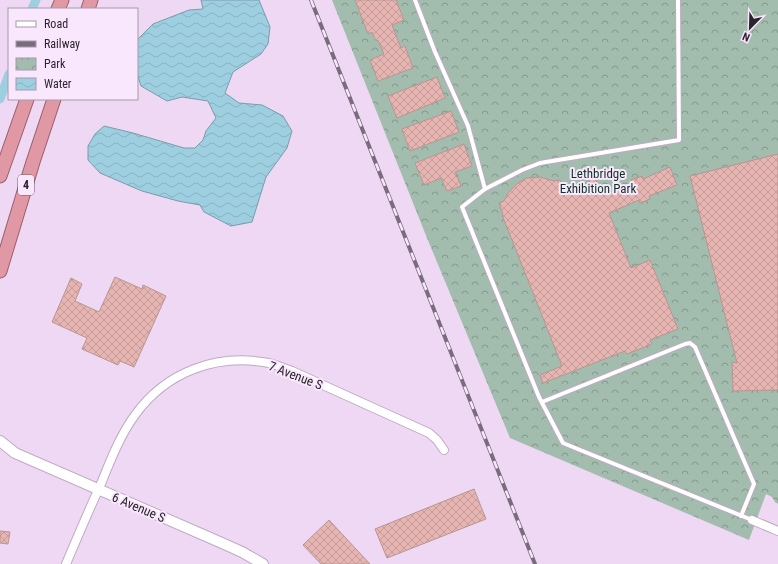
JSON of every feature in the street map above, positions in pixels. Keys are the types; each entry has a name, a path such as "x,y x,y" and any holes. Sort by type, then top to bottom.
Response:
{"highway":[{"name":"4","path":"0,176 27,100"},
{"name":"4","path":"0,271 54,100"}],"street":[{"name":"7 Avenue S","path":"66,564 118,444 135,415 164,385 179,376 208,364 237,360 269,364 292,371 429,433 437,440 444,450"},
{"name":"6 Avenue S","path":"0,441 14,453"},
{"name":"6 Avenue S","path":"0,451 14,453 228,546 263,564"},
{"path":"752,520 778,531"}],"lane":[{"path":"415,0 435,52 468,126 485,189"},
{"path":"678,0 679,140 540,164 522,170 485,189 462,207 542,402 563,443 752,520"},
{"path":"542,402 690,343 695,347 754,484 741,516"}],"green space":[{"name":"Lethbridge Exhibition Park","path":"332,0 778,0 778,504 772,497 766,494 749,540 510,438 427,238"}],"water":[{"path":"201,0 259,0 270,27 268,44 261,54 233,72 225,93 239,103 262,105 283,116 292,131 287,148 266,177 252,222 231,226 204,212 200,205 178,201 142,191 100,173 88,160 88,146 95,134 104,126 184,148 195,148 203,140 206,131 216,118 208,101 182,97 167,101 141,86 138,76 138,39 153,24 189,10 203,9"}],"building":[{"path":"355,0 396,0 404,20 392,25 401,48 405,46 413,68 378,81 370,60 384,54 378,40 376,41 372,32 368,34"},
{"path":"437,77 445,98 397,118 388,96"},
{"path":"451,111 459,132 410,151 402,129"},
{"path":"464,144 472,166 455,172 461,186 447,191 441,178 424,185 415,163"},
{"path":"778,154 778,390 733,391 732,362 737,363 690,176"},
{"path":"670,167 677,185 649,196 650,199 640,203 639,200 609,213 631,268 650,260 678,329 650,340 652,344 627,354 625,351 543,383 540,375 562,366 502,215 503,214 499,203 504,201 508,193 518,183 527,178 540,177 554,181 560,180 563,190 573,187 573,189 588,183 588,181 595,178 602,194 633,183 631,180 642,176 643,179"},
{"path":"115,277 142,289 143,285 166,296 134,367 120,361 118,365 82,349 87,338 52,322 71,278 82,284 75,301 99,312"},
{"path":"474,489 486,519 387,558 375,529"},
{"path":"329,520 370,564 321,564 303,545"},
{"path":"0,531 10,532 8,544 0,543"}],"waterway":[{"path":"32,8 36,0"},
{"path":"0,99 8,77"}],"railway":[{"path":"311,0 535,564"}]}
